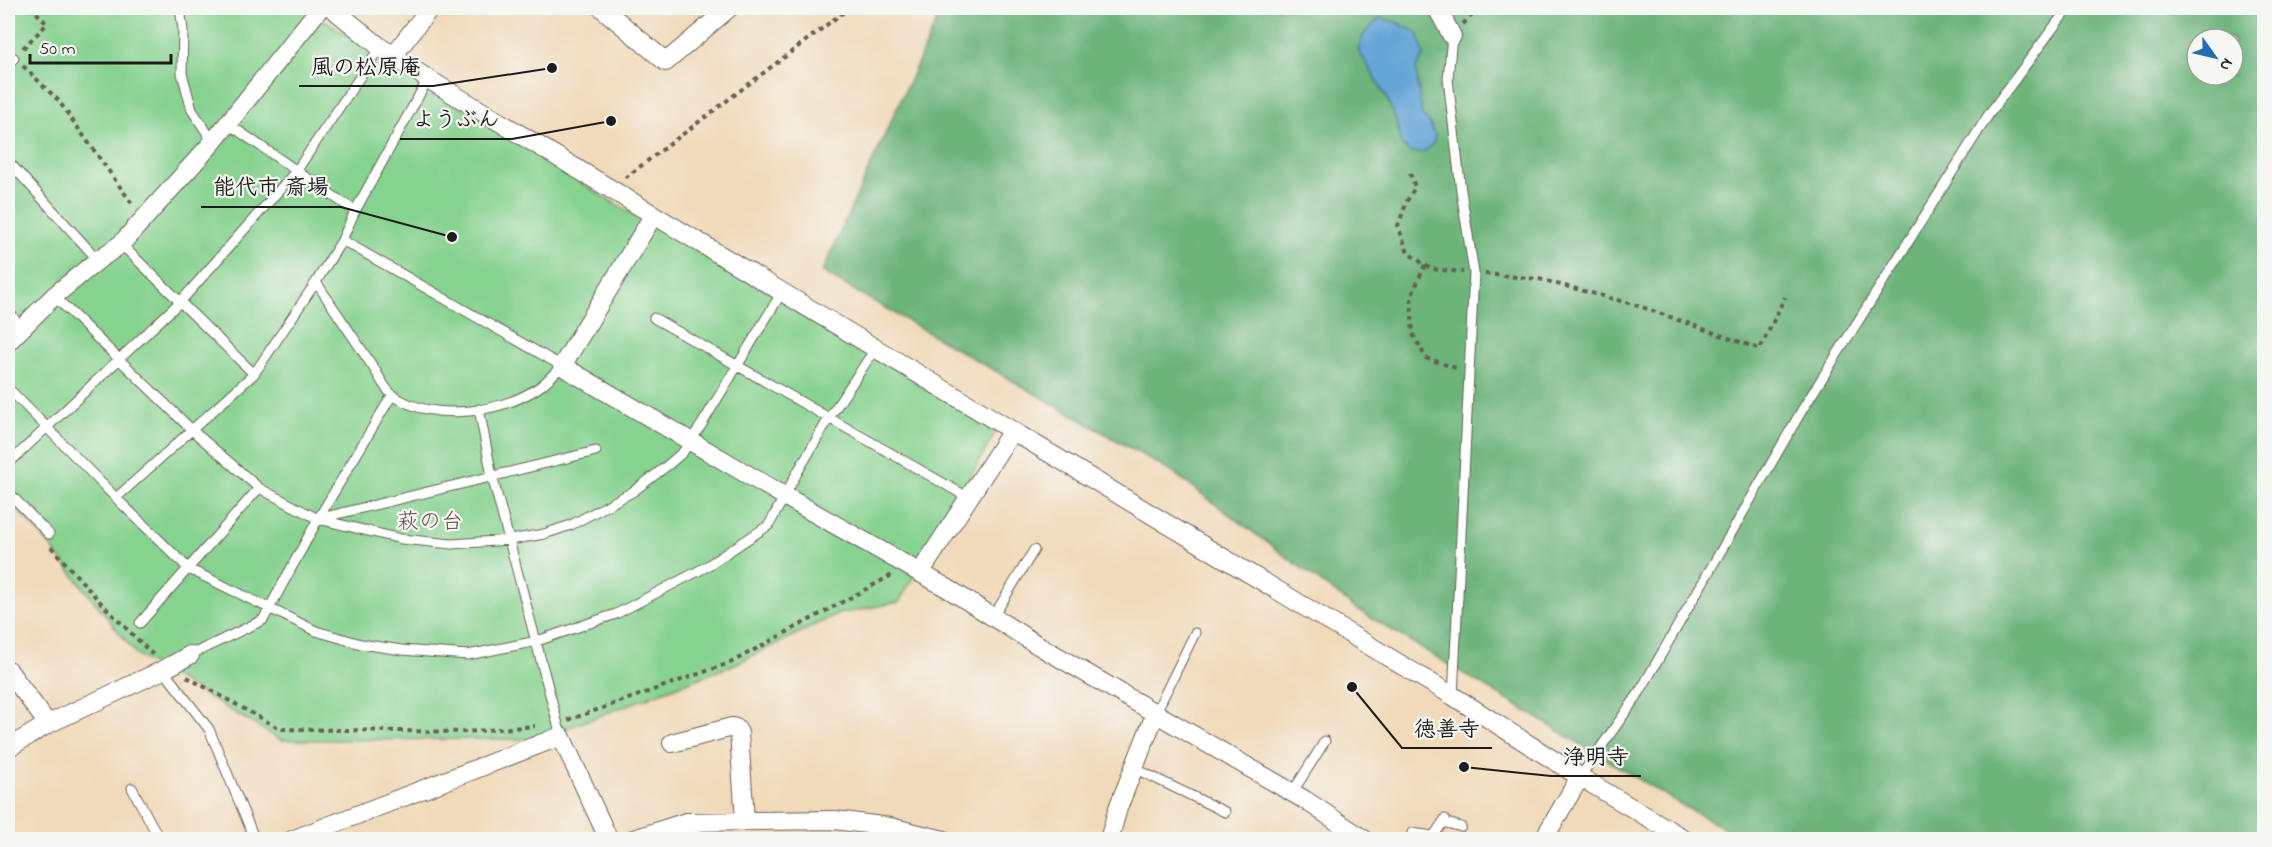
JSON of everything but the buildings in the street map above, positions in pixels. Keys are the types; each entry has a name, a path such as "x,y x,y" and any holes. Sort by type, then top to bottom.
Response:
{"street":[{"path":"8,342 54,296 121,244 213,142 320,8"},
{"path":"332,8 428,80 1453,696 1580,777 1686,840"},
{"path":"387,51 430,8"},
{"path":"602,8 666,62 729,8"},
{"path":"1437,8 1452,36"},
{"path":"653,216 562,366 1156,712 1292,793 1365,840"},
{"path":"920,573 1012,431"},
{"path":"8,748 48,724 190,656"},
{"path":"8,670 48,724"},
{"path":"1108,840 1156,712"},
{"path":"672,743 732,727 736,728 739,733 745,821"},
{"path":"292,840 561,736 609,840"},
{"path":"1551,837 1580,777"},
{"path":"631,840 686,822 835,820 890,827 943,840"},
{"path":"686,822 695,840"}],"lane":[{"path":"180,8 183,30 182,73 192,110 213,142"},
{"path":"1580,777 1639,693 1802,410 1982,124 2068,8"},
{"path":"1452,36 1448,79 1461,191 1474,273 1453,696"},
{"path":"8,464 181,302 297,170 387,51"},
{"path":"116,498 254,374 342,240 355,211 428,80"},
{"path":"227,123 355,211"},
{"path":"8,161 98,260"},
{"path":"316,282 392,395 435,411 458,412 479,409 520,398 542,385 562,366 342,240"},
{"path":"121,244 254,374"},
{"path":"54,296 193,430 259,488 318,519 374,534 432,544 480,544 544,534 595,514 634,491 668,465 682,452 702,424 736,364 782,292"},
{"path":"8,311 22,328"},
{"path":"654,318 969,498"},
{"path":"8,388 189,569 316,631 362,644 402,650 468,655 537,641 615,614 704,568 770,525 797,473 875,349"},
{"path":"190,656 263,620 318,519 392,395"},
{"path":"479,409 492,476 561,736"},
{"path":"318,519 596,451"},
{"path":"140,623 259,488"},
{"path":"8,492 48,537"},
{"path":"993,617 1034,550"},
{"path":"1156,712 1195,633"},
{"path":"166,669 209,729 255,840"},
{"path":"1292,793 1325,741"},
{"path":"1134,768 1225,812"},
{"path":"132,788 160,840"},
{"path":"1412,833 1432,838 1444,820 1461,827"}],"path":[{"path":"32,8 47,24 10,61 58,100 143,218"},
{"path":"610,189 849,8"},
{"path":"1410,173 1415,187 1398,226 1408,253 1431,269 1549,282 1636,305 1760,349 1785,297"},
{"path":"1425,265 1411,297 1413,334 1426,358 1469,372"},
{"path":"48,537 102,604 166,669"}],"green space":[{"path":"8,8 305,8 607,199 1000,424 899,602 838,614 733,665 538,739 281,740 137,655 40,533 8,500"},
{"path":"940,8 2264,8 2264,839 1745,839 1685,807 1358,610 1172,472 822,272 935,25"}],"water":[{"path":"1380,18 1398,23 1418,33 1424,55 1416,69 1422,116 1429,122 1435,135 1434,143 1424,152 1412,153 1401,145 1391,107 1358,50 1364,34"}],"place":[{"name":"風の松原庵","path":"552,68"},
{"name":"ようぶん","path":"611,121"},
{"name":"能代市 斎場","path":"452,237"},
{"name":"徳善寺","path":"1352,687"},
{"name":"浄明寺","path":"1464,767"}],"district":[{"name":"萩の台","path":"430,520"}]}
